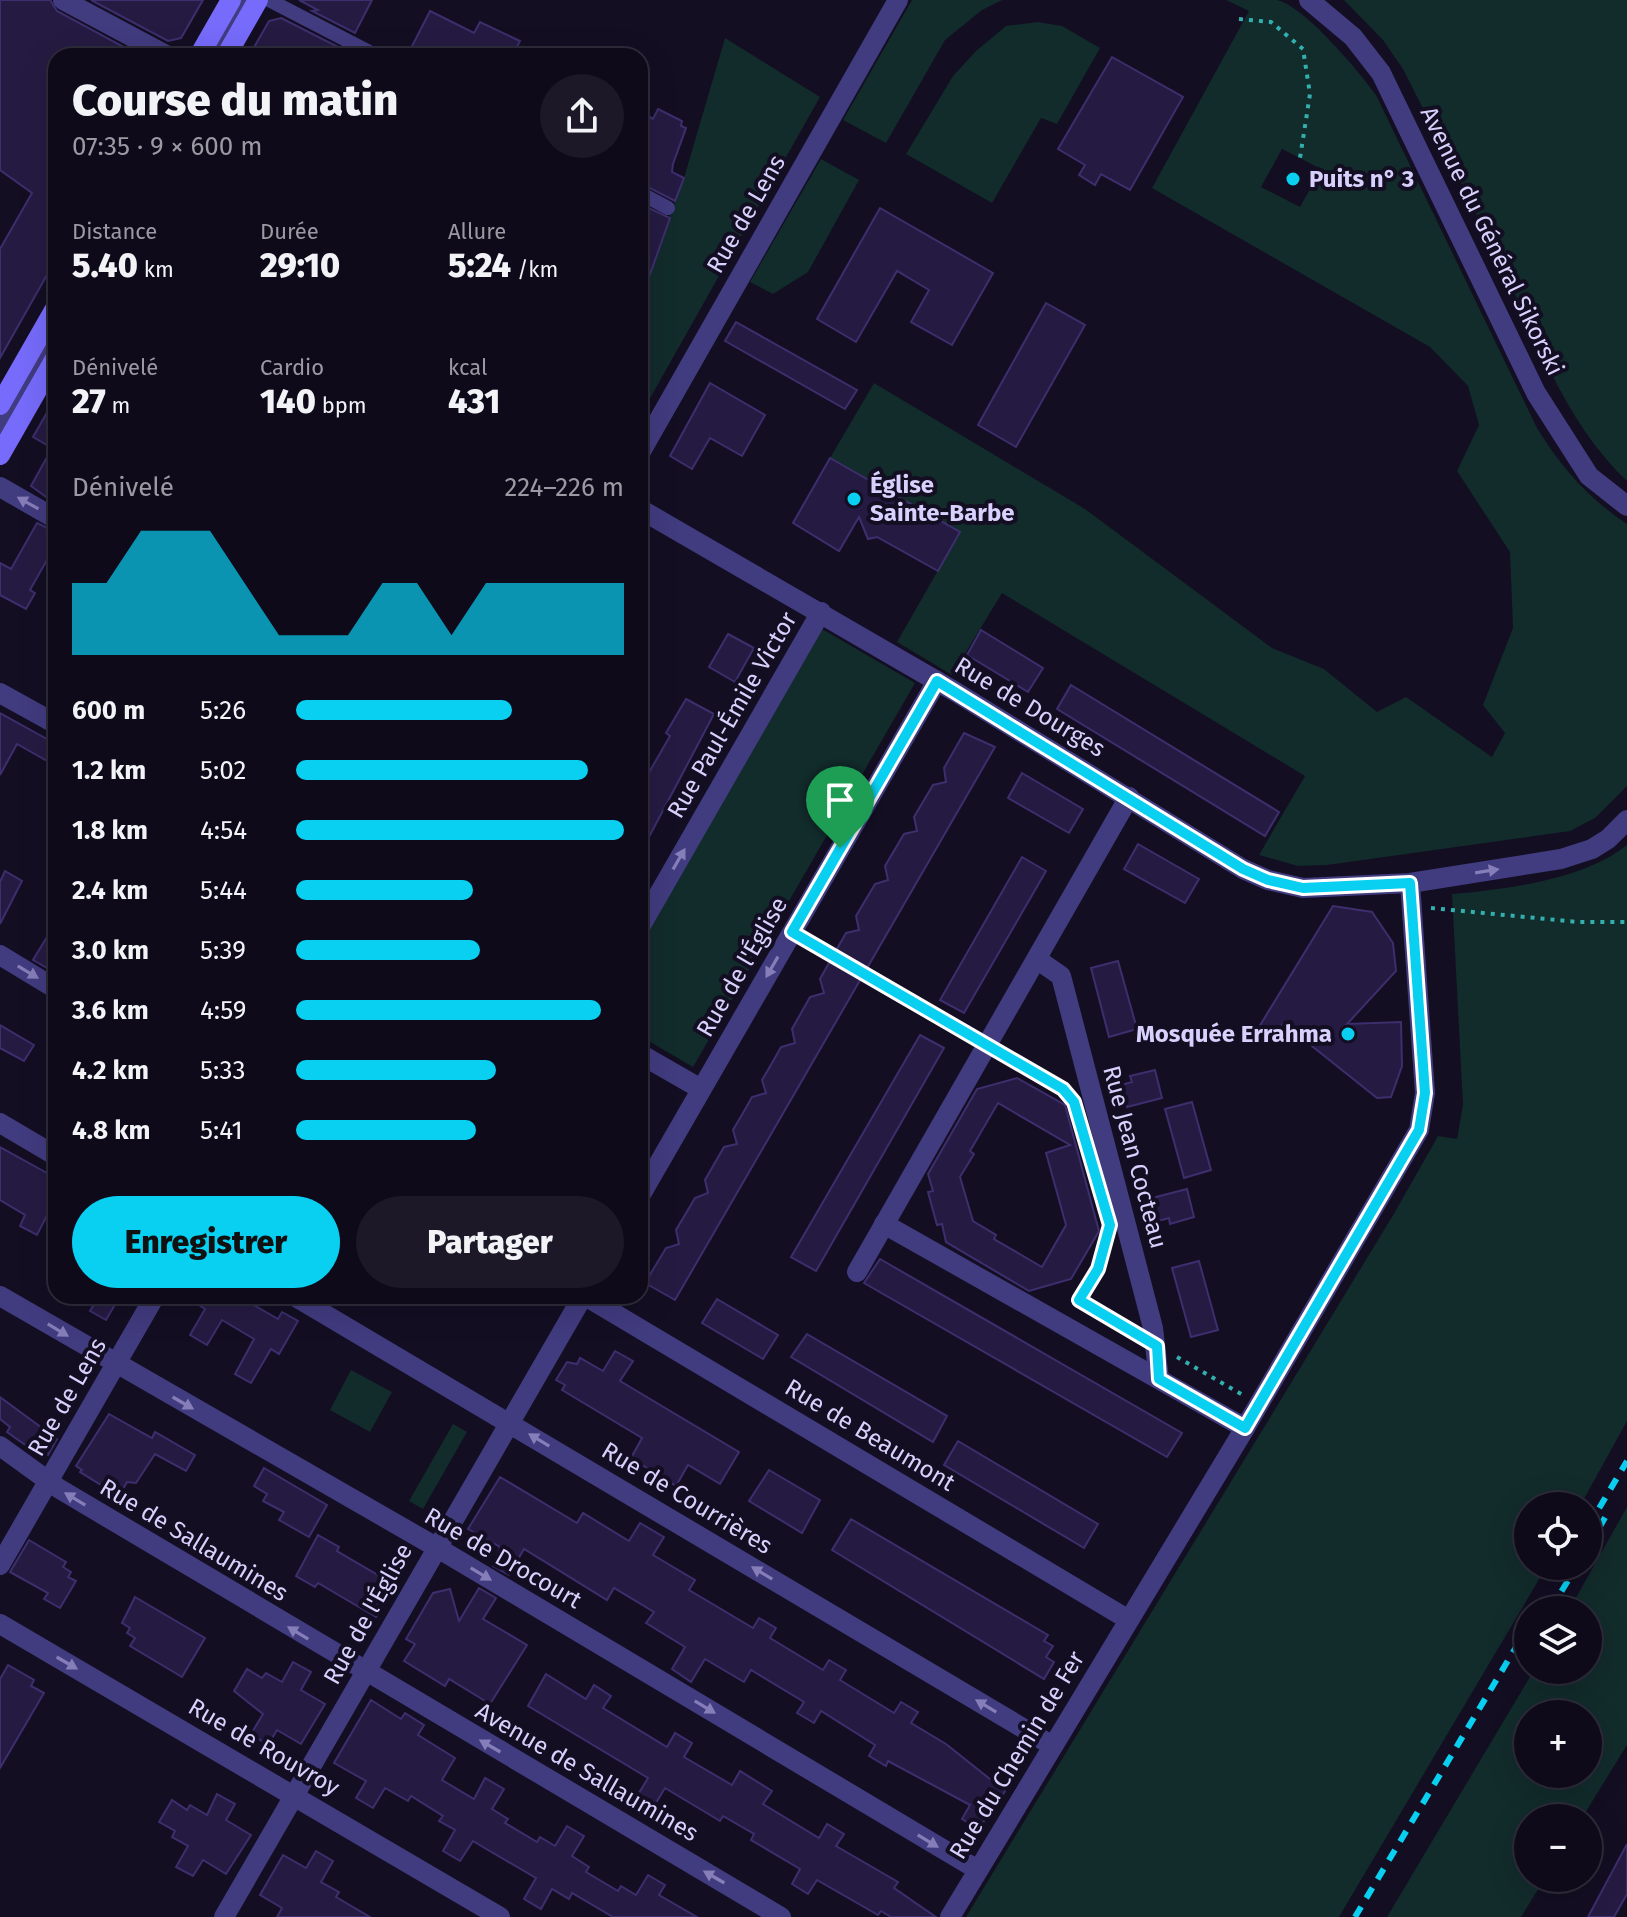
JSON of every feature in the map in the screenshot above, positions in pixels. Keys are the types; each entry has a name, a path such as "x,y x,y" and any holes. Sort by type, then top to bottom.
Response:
{"main road":[{"path":"204,48 231,0"},
{"path":"231,48 258,0"},
{"path":"0,405 48,321"},
{"path":"0,455 48,371"}],"street":[{"path":"63,0 153,48"},
{"name":"Rue de Lens","path":"648,439 898,0"},
{"name":"Avenue du Général Sikorski","path":"1309,0 1353,37 1381,73 1536,393 1589,476 1627,506"},
{"path":"0,487 48,514"},
{"name":"Rue de Dourges","path":"648,514 821,612 1243,869 1268,880 1303,888 1410,883 1569,856 1608,839 1627,820"},
{"name":"Rue Paul-Émile Victor","path":"648,913 821,612"},
{"name":"Rue de l'Église","path":"648,1182 937,681"},
{"path":"0,693 48,720"},
{"path":"857,1272 1129,797"},
{"name":"Rue du Chemin de Fer","path":"950,1917 1245,1428 1419,1130 1425,1093 1410,883"},
{"path":"0,955 48,984"},
{"name":"Rue Jean Cocteau","path":"1038,960 1061,976 1157,1346 1159,1379"},
{"path":"648,1059 701,1089"},
{"path":"0,1123 48,1151"},
{"path":"884,1224 1245,1428"},
{"name":"Rue de Drocourt","path":"0,1296 436,1547 978,1870"},
{"name":"Rue de Lens","path":"0,1565 150,1304"},
{"name":"Rue de Courrières","path":"308,1304 1053,1746"},
{"name":"Rue de l'Église","path":"224,1917 508,1422 579,1304"},
{"name":"Rue de Beaumont","path":"597,1304 1129,1620"},
{"name":"Rue de Sallaumines","path":"0,1446 48,1482 365,1672"},
{"name":"Rue de Rouvroy","path":"0,1624 295,1794 500,1917"},
{"name":"Avenue de Sallaumines","path":"365,1672 781,1917"}],"lane":[{"path":"217,48 244,0"},
{"path":"269,0 362,48"},
{"path":"648,197 668,208"},
{"path":"0,430 48,345"}],"path":[{"path":"1239,19 1271,22 1303,49 1310,94 1300,158"},
{"path":"1413,909 1446,908 1565,922 1627,922"},
{"path":"792,932 1063,1089 1074,1102"},
{"path":"1108,1236 1098,1269 1079,1300 1259,1404"}],"green space":[{"path":"912,0 1002,0 982,10 945,40 886,143 843,120"},
{"path":"1226,0 1277,0 1288,5 1316,26 1376,95 1537,428 1576,481 1627,524 1627,786 1595,818 1570,831 1327,865 1298,866 1259,855 1305,776 1002,593 952,675 897,642 960,532 830,458 874,383 1085,509 1272,648 1324,669 1377,712 1406,697 1492,757 1505,733 1483,705 1513,628 1510,552 1457,471 1479,425 1468,386 1430,347 1152,188 1249,11","holes":["1282,149 1321,169 1300,207 1261,187"]},
{"path":"1344,0 1627,0 1627,481 1586,433 1555,380 1502,266 1403,69 1383,40"},
{"path":"1038,22 1062,26 1100,48 1057,124 1041,118 992,203 906,154 953,76 976,51 1006,26"},
{"path":"725,38 820,97 648,402 648,274 684,178"},
{"path":"821,159 859,180 808,272 773,294 750,282"},
{"path":"822,629 915,683 693,1067 648,1041 648,930"},
{"path":"1627,845 1627,1421 1588,1492 1514,1492 1514,1580 1539,1580 1529,1596 1514,1596 1514,1622 1339,1917 966,1917 1395,1212 1438,1136 1457,1139 1463,1105 1452,894 1544,881 1589,867"},
{"path":"351,1370 392,1392 370,1432 330,1410"},
{"path":"453,1424 467,1432 423,1509 409,1501"},
{"path":"1627,1507 1627,1745 1602,1786 1602,1700 1516,1700 1526,1684 1602,1684 1602,1596 1577,1596 1586,1580 1602,1580 1602,1551"},
{"path":"1514,1704 1514,1788 1600,1788 1591,1804 1514,1804 1514,1892 1536,1892 1521,1917 1387,1917"}],"building":[{"path":"0,0 50,0 57,11 126,48 48,48 48,273 0,358 0,249 32,193 0,170"},
{"path":"91,0 203,0 181,38 168,41"},
{"path":"299,0 372,0 355,33 312,11 318,10"},
{"path":"430,11 474,33 480,22 520,41 516,48 411,48"},
{"path":"281,18 340,48 254,48 269,21"},
{"path":"1112,57 1183,97 1130,190 1101,174 1095,185 1079,175 1085,165 1058,149"},
{"path":"658,109 682,121 681,126 686,128 673,164 672,172 684,178 675,201 648,187 648,116 653,119"},
{"path":"648,208 670,218 648,280"},
{"path":"880,208 993,273 952,345 911,322 929,290 897,271 856,342 817,319"},
{"path":"1046,303 1085,325 1016,447 978,425"},
{"path":"736,322 857,390 845,409 725,341"},
{"path":"710,383 765,415 742,456 710,438 692,469 670,456"},
{"path":"48,411 48,446 33,437"},
{"path":"48,455 48,498 31,486"},
{"name":"Église Sainte-Barbe","path":"830,458 960,532 938,571 877,537 868,539 859,517 839,551 793,523"},
{"path":"37,523 48,528 48,558 30,590 35,593 26,609 0,595 0,563 11,569"},
{"path":"981,630 1043,668 1028,692 967,655"},
{"path":"728,634 754,648 735,682 709,667"},
{"path":"1071,685 1279,812 1265,836 1057,709"},
{"path":"686,699 714,714 648,839 648,774 670,736 666,733"},
{"path":"0,713 48,740 48,761 17,744 0,775"},
{"path":"964,733 995,747 675,1300 648,1285 648,1278 666,1248 679,1244 676,1230 695,1198 708,1193 705,1180 724,1147 737,1144 733,1130 752,1097 766,1093 762,1080 781,1047 795,1043 792,1029 810,997 824,993 820,979 846,933 859,930 856,916 875,884 888,880 885,866 904,834 917,831 914,817 933,785 946,782 944,768"},
{"path":"1022,773 1083,809 1069,833 1008,798"},
{"path":"1138,844 1199,879 1185,903 1124,869"},
{"path":"1022,857 1046,871 964,1013 940,1000"},
{"path":"5,871 22,881 0,924 0,882"},
{"path":"1333,906 1372,912 1393,943 1396,971 1347,1024 1401,1022 1402,1066 1391,1097 1377,1098 1283,1023 1275,1037 1259,1027"},
{"path":"48,935 48,968 33,960"},
{"path":"1118,961 1137,1029 1109,1037 1091,968"},
{"path":"0,1025 34,1045 24,1061 0,1048"},
{"path":"920,1035 944,1048 816,1271 791,1257"},
{"path":"1155,1070 1162,1098 1127,1107 1121,1085 1132,1082 1130,1076"},
{"path":"1017,1078 1065,1105 1099,1231 1071,1279 1029,1291 946,1242 942,1224 937,1225 928,1192 933,1191 928,1174 977,1089","holes":["998,1103 1070,1145 1046,1153 1066,1225 1042,1267 994,1239 996,1235 973,1221 960,1177 974,1154 970,1151"]},
{"path":"1192,1102 1211,1170 1184,1178 1165,1109"},
{"path":"0,1147 48,1174 48,1214 37,1235 20,1226 25,1215 0,1200"},
{"path":"1187,1189 1194,1217 1170,1224 1169,1218 1158,1221 1152,1198"},
{"path":"880,1259 1182,1433 1167,1457 864,1283"},
{"path":"1199,1261 1218,1330 1191,1337 1172,1268"},
{"path":"717,1299 778,1335 763,1359 702,1323"},
{"path":"94,1304 115,1304 106,1320 90,1311"},
{"path":"197,1304 252,1304 278,1319 282,1312 298,1321 279,1354 271,1349 251,1383 235,1374 254,1339 222,1320 207,1345 190,1335 205,1309"},
{"path":"807,1334 947,1416 933,1442 791,1357"},
{"path":"615,1351 633,1361 620,1381 739,1452 720,1484 688,1465 676,1486 631,1458 642,1438 562,1390 565,1385 556,1380 567,1362 577,1364 580,1358 603,1371"},
{"path":"0,1397 57,1439 48,1455 34,1444 31,1449 7,1432 10,1427 0,1419"},
{"path":"109,1414 152,1438 155,1432 195,1455 186,1471 155,1454 136,1483 127,1482 119,1496 80,1472 82,1470 76,1466"},
{"path":"958,1441 1098,1524 1084,1548 944,1465"},
{"path":"264,1468 327,1505 309,1537 279,1520 284,1512 263,1501 267,1494 254,1486"},
{"path":"769,1470 820,1500 802,1533 749,1501"},
{"path":"500,1477 577,1523 583,1513 629,1541 640,1523 664,1537 653,1555 695,1580 689,1590 753,1628 759,1618 776,1628 770,1638 823,1670 829,1660 846,1670 840,1680 894,1713 901,1702 918,1712 911,1723 946,1744 1005,1791 996,1807 993,1805 979,1830 962,1819 970,1805 888,1761 886,1766 869,1756 875,1745 821,1711 814,1723 797,1713 804,1702 751,1670 744,1682 705,1659 691,1682 672,1669 685,1647 646,1623 654,1612 614,1588 607,1600 524,1549 509,1575 493,1566 500,1547 468,1529"},
{"path":"851,1519 1048,1635 1044,1641 1053,1646 1046,1657 1054,1662 1044,1679 832,1550"},
{"path":"318,1535 339,1547 337,1551 395,1585 376,1617 318,1583 315,1587 296,1576"},
{"path":"29,1540 66,1562 63,1567 71,1572 68,1577 76,1581 60,1608 44,1599 48,1593 10,1572"},
{"path":"479,1588 496,1598 483,1619 527,1645 490,1704 449,1679 445,1686 404,1661 415,1644 406,1639 433,1593 450,1589 459,1621"},
{"path":"135,1597 205,1638 182,1677 130,1646 135,1638 127,1633 130,1628 122,1623"},
{"path":"293,1662 311,1672 301,1690 325,1704 301,1744 277,1730 268,1745 251,1734 263,1714 234,1691 247,1669 262,1678 266,1673 282,1682"},
{"path":"8,1665 34,1680 31,1686 44,1693 0,1768 0,1679"},
{"path":"546,1674 586,1699 594,1685 611,1696 603,1708 667,1747 675,1733 692,1743 684,1757 732,1785 740,1771 772,1791 763,1804 819,1838 827,1824 844,1834 836,1846 898,1882 894,1888 936,1917 891,1917 881,1911 878,1915 817,1880 808,1894 792,1884 800,1869 751,1840 754,1834 723,1816 720,1821 665,1788 656,1803 639,1793 648,1778 528,1706"},
{"path":"371,1700 401,1719 405,1713 424,1725 418,1735 455,1758 442,1780 474,1799 485,1778 504,1789 492,1809 508,1819 505,1823 537,1842 540,1837 555,1846 567,1826 584,1836 572,1856 589,1867 586,1872 618,1891 621,1886 636,1895 648,1875 665,1885 659,1895 697,1917 613,1917 572,1893 569,1899 552,1889 541,1909 524,1899 536,1878 473,1841 460,1861 443,1851 455,1830 439,1821 443,1816 411,1796 408,1801 385,1788 373,1808 356,1798 366,1781 334,1763"},
{"path":"217,1794 235,1804 226,1820 251,1835 226,1874 203,1860 193,1876 176,1867 188,1846 172,1837 175,1831 159,1822 172,1800 187,1810 190,1805 207,1815"},
{"path":"1627,1844 1627,1894 1614,1917 1588,1917"},
{"path":"316,1851 333,1861 321,1882 339,1892 336,1897 370,1917 277,1917 282,1908 260,1895 283,1855 306,1868"}],"railway":[{"path":"1602,1503 1627,1461"},
{"path":"1602,1523 1606,1516"},
{"path":"1559,1596 1568,1580"},
{"path":"1355,1917 1514,1650"}],"place":[{"name":"Puits n° 3","path":"1293,179"},
{"name":"Église Sainte-Barbe","path":"854,499"},
{"name":"Mosquée Errahma","path":"1348,1034"}],"route":[{"path":"937,681 1243,869 1268,880 1303,888 1410,883 1423,1032 1425,1093 1419,1130 1245,1428 1159,1379 1157,1346 1079,1300 1098,1269 1110,1225 1074,1102 1063,1089 792,932 840,848 937,681"}]}
